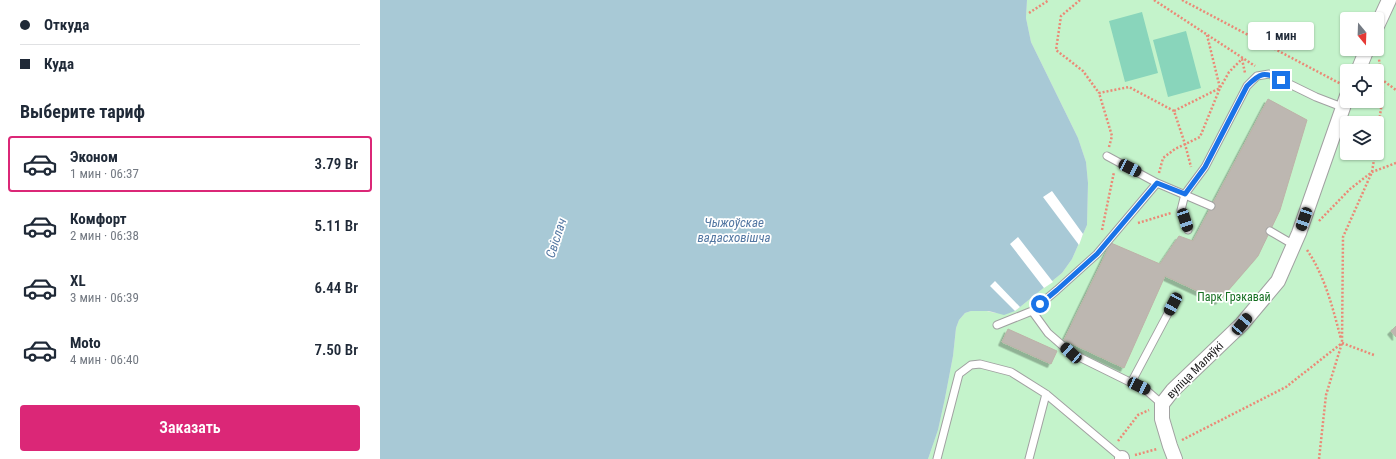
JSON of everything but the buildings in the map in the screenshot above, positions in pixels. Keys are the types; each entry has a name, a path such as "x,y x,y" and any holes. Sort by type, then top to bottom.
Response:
{"street":[{"path":"1383,12 1389,0"},
{"name":"вуліца Маляўкі","path":"1175,459 1162,419 1162,404 1173,390 1242,324 1278,281 1299,241 1343,108"}],"lane":[{"path":"1188,230 1182,210 1185,194 1205,167 1247,86 1257,76 1269,74 1316,97 1340,100"},
{"path":"1107,156 1157,183 1212,206"},
{"path":"997,325 1032,311 1057,290 1097,254 1157,183"},
{"path":"1270,231 1299,241"},
{"path":"1132,383 1173,304"},
{"path":"1032,311 1048,333 1071,353 1146,390 1162,404"},
{"path":"936,459 959,374 971,365 980,364 1011,372 1046,394 1118,456"},
{"path":"1029,459 1046,394"}],"path":[{"path":"1029,13 1049,0"},
{"path":"1080,0 1061,16 1056,50 1083,71 1099,92 1112,136 1107,156"},
{"path":"1154,0 1269,74"},
{"path":"1182,0 1340,83"},
{"path":"1207,35 1220,88"},
{"path":"1242,58 1247,86"},
{"path":"1157,183 1163,158 1175,149 1200,137 1220,88 1229,72 1242,58"},
{"path":"1384,81 1396,90"},
{"path":"1099,92 1129,87 1174,111 1185,144 1194,181"},
{"path":"1174,111 1220,88"},
{"path":"1319,459 1326,394 1342,343 1343,237 1372,172 1374,160"},
{"path":"1097,254 1116,161"},
{"path":"1342,343 1328,295 1312,258 1299,241 1350,189 1372,172 1396,163"},
{"path":"1118,229 1182,210"},
{"path":"1342,343 1374,355"},
{"path":"1118,456 1170,446 1286,387 1342,343"},
{"path":"1118,456 1138,415 1162,404"}],"green space":[{"name":"Парк Грэкавай","path":"1027,0 1396,0 1396,459 928,459 938,430 953,356 956,328 959,320 965,313 971,311 982,310 995,313 1015,311 1062,273 1072,259 1087,225 1088,183 1086,162 1078,138 1031,42 1026,18"},
{"path":"1142,12 1158,73 1125,82 1109,21"},
{"path":"1186,31 1201,88 1168,97 1153,40"}],"water":[{"name":"Чыжоўскае вадасховішча","path":"380,0 1027,0 1026,18 1031,42 1078,138 1086,162 1088,183 1087,225 1072,259 1062,273 1015,311 1004,315 989,311 971,311 965,313 959,320 956,328 953,356 938,430 928,459 380,459"}],"pier":[{"path":"1052,191 1083,234 1079,245 1043,197"},
{"path":"1018,237 1053,282 1044,288 1010,244"},
{"path":"995,281 1020,307 1015,311 990,286"}],"route":[{"path":"1040,304 1097,254 1157,183 1185,194 1205,167 1247,86 1257,76 1269,74 1281,80"}],"water label":[{"name":"Свіслач","path":"556,238"}]}
